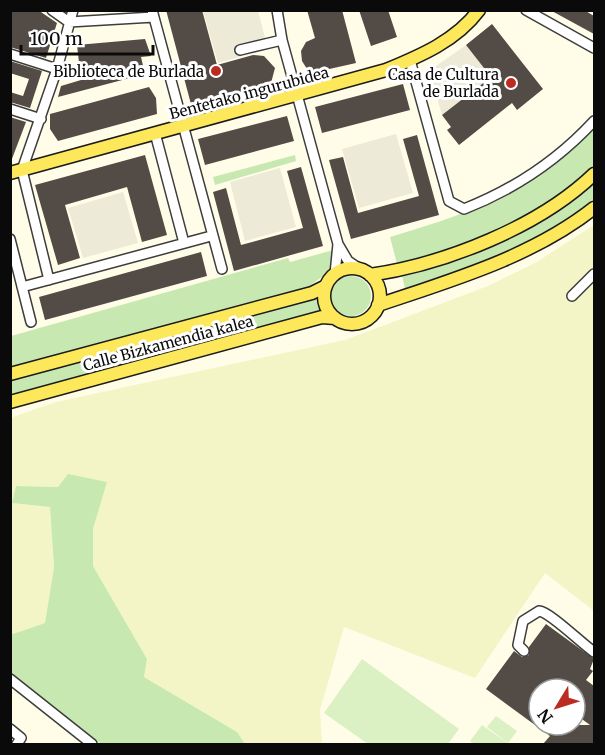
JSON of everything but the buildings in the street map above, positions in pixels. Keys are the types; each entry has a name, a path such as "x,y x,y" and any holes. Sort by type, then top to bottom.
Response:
{"main road":[{"name":"Bentetako ingurubidea","path":"16,172 350,82 410,60 468,25 479,10"},
{"path":"365,272 378,289 378,305 374,313 360,322 342,322 335,318 325,303 326,286 334,274 351,268 365,272 401,270 475,247 550,208 594,174"},
{"path":"378,305 482,269 566,230 594,208"},
{"name":"Calle Bizkamendia kalea","path":"10,374 312,292 326,286"},
{"name":"Calle Bizkamendia kalea","path":"10,402 322,317 335,318"}],"street":[{"path":"52,10 69,22 153,14 211,236 222,269"},
{"path":"49,280 16,172 41,119 73,10"},
{"path":"277,10 282,40 338,244 348,261 365,272"},
{"path":"526,10 594,48"},
{"path":"240,50 282,40"},
{"path":"10,54 57,69"},
{"path":"410,60 449,201 464,209 490,199 526,179 563,152 594,121"},
{"path":"10,109 41,119"},
{"path":"155,133 184,243"},
{"path":"22,287 211,236"},
{"path":"10,239 31,322"},
{"path":"334,274 338,244"},
{"path":"572,296 594,274"},
{"path":"524,651 519,645 523,621 538,611 559,621 575,639 594,652"},
{"path":"10,680 92,744"},
{"path":"10,729 21,738 17,744"}],"green space":[{"path":"594,126 594,167 572,186 526,216 502,228 451,248 397,264 390,237 448,219 500,197 549,167"},
{"path":"295,155 296,161 215,185 213,177"},
{"path":"594,180 594,200 565,223 543,236 485,263 405,289 402,275 453,258 528,225 573,197"},
{"path":"594,225 594,611 545,573 475,678 344,627 320,710 322,744 245,744 237,732 144,677 147,659 93,566 93,529 107,482 58,487 16,486 12,503 50,507 54,567 45,623 11,635 10,418 56,402 345,340 488,286 535,263"},
{"path":"337,249 331,270 307,288 11,368 11,336 288,258 290,262"},
{"path":"351,276 359,277 365,282 370,288 370,304 365,310 359,315 351,316 343,315 337,310 332,304 331,296 332,288 337,282 343,277"},
{"path":"318,297 322,312 11,394 11,379"},
{"path":"68,474 107,482 93,529 93,566 147,659 144,677 237,732 245,744 101,744 11,674 10,635 45,623 54,567 50,507 12,503 16,486 58,487"},
{"path":"362,659 459,729 448,744 368,744 324,713"},
{"path":"496,716 517,731 508,743 487,727"},
{"path":"482,725 509,744 474,744 470,741"}],"shaded area":[{"path":"203,11 258,11 268,49 218,63"},
{"path":"466,45 491,77 442,115 429,71"},
{"path":"396,134 413,193 359,208 342,149"},
{"path":"280,168 296,227 245,241 230,182"},
{"path":"123,192 138,243 83,258 68,208"}],"place":[{"name":"Biblioteca de Burlada","path":"216,71"},
{"name":"Casa de Cultura de Burlada","path":"511,83"}]}
